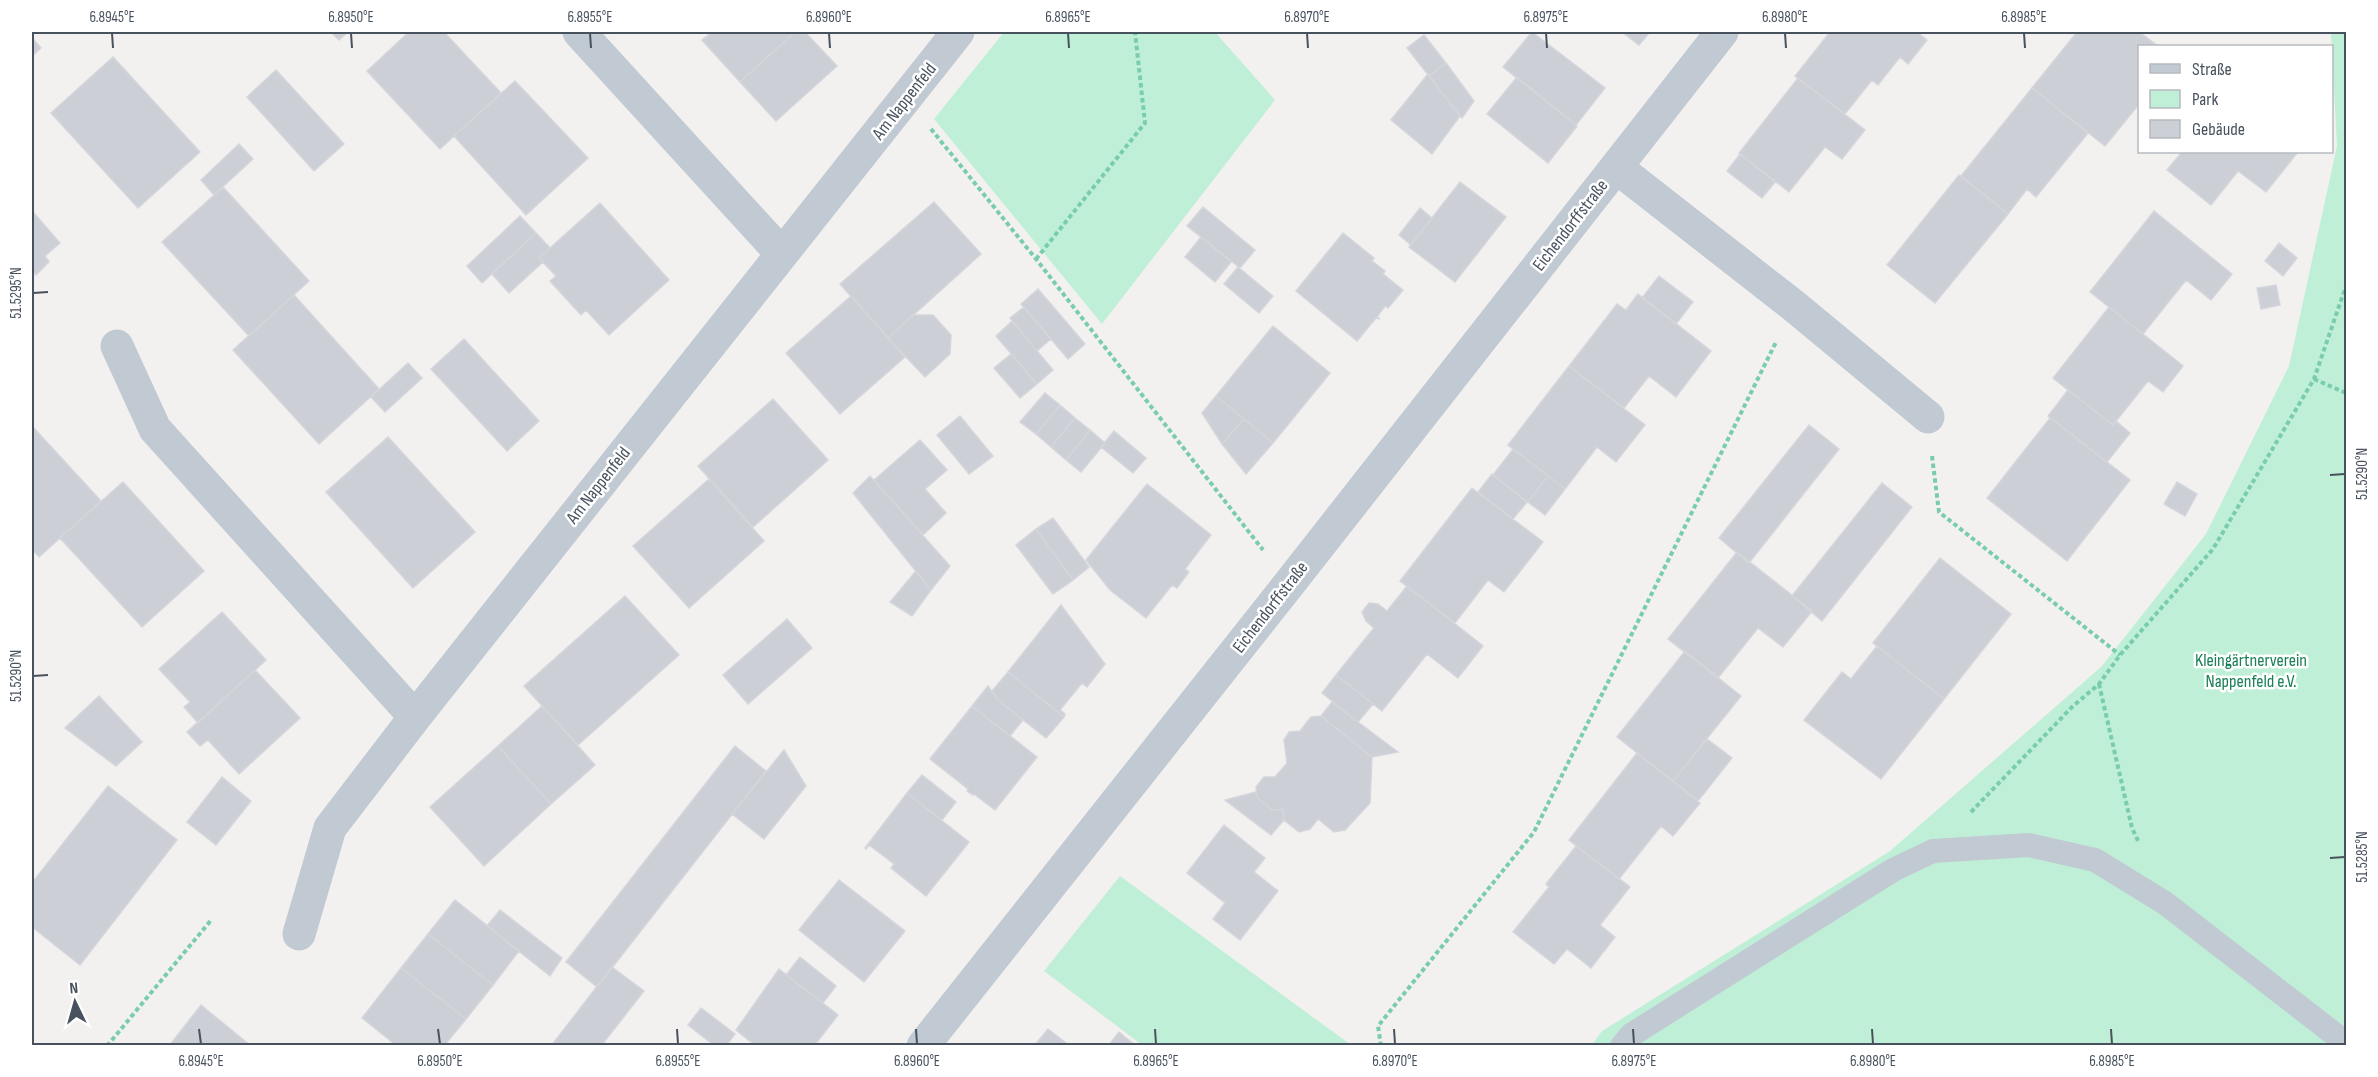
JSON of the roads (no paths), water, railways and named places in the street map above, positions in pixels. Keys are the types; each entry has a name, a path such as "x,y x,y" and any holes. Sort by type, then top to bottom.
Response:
{"street":[{"path":"579,32 781,253"},
{"name":"Am Nappenfeld","path":"299,934 330,828 781,253 958,32"},
{"name":"Eichendorffstraße","path":"923,1046 1722,32"},
{"name":"Eichendorffstraße","path":"1616,167 1794,306 1928,417"},
{"path":"117,346 155,429 415,717"}],"lane":[{"path":"1622,1046 1631,1035 1893,870 1933,851 2029,844 2095,860 2165,903 2346,1043"}],"park label":[{"name":"Kleingärtnerverein Nappenfeld e.V.","path":"2251,670"}]}
